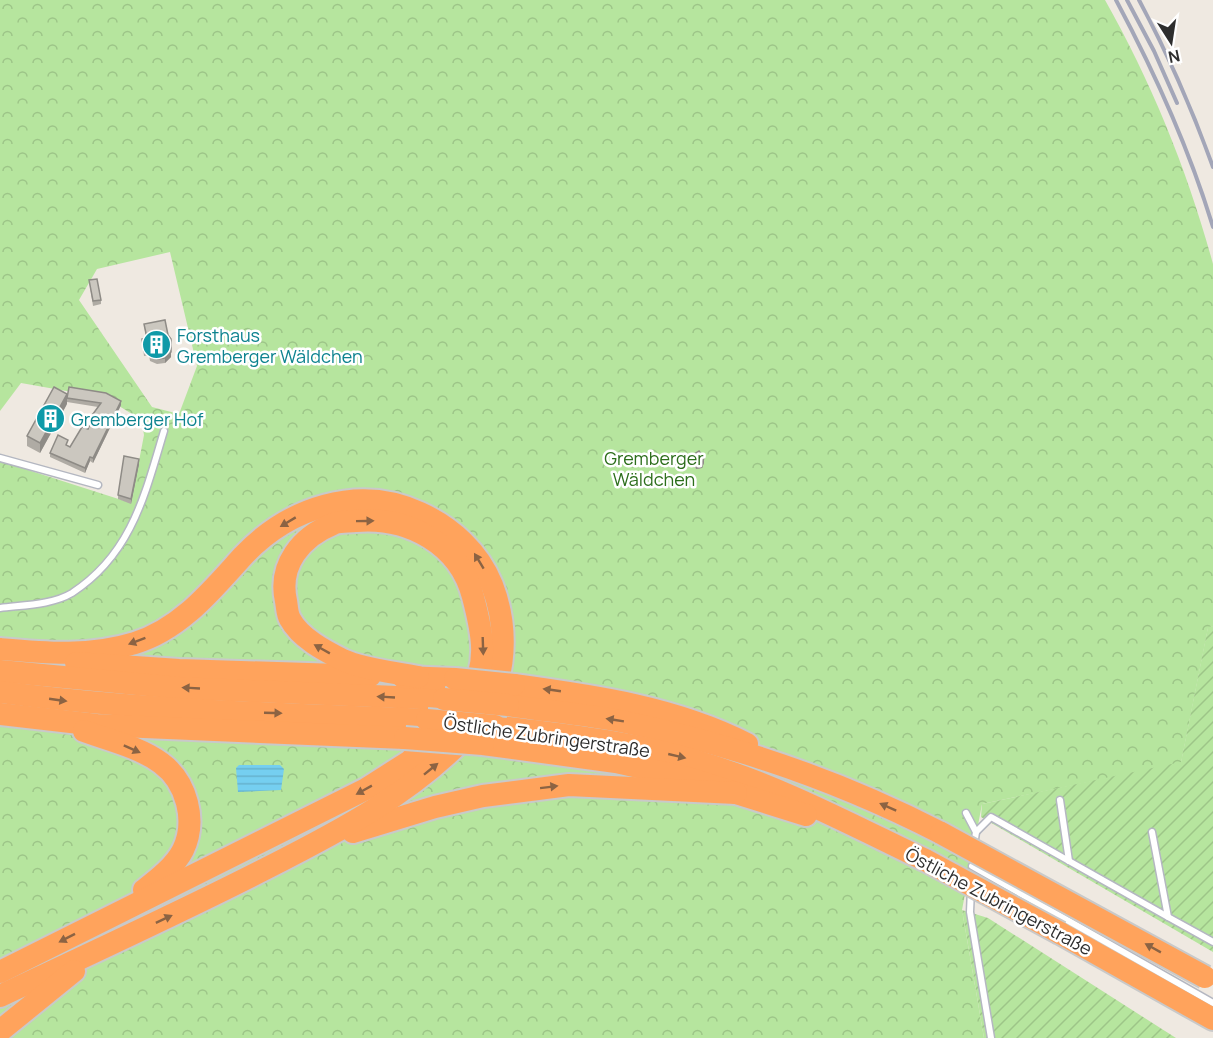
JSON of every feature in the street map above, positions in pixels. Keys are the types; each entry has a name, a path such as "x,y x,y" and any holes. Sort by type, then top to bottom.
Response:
{"highway":[{"path":"0,651 74,654 137,643 192,610 224,580 244,555 270,533 308,510 338,501 367,500 403,505 441,523 474,553 492,584 504,635 495,691 477,724 434,767 393,799 312,845 0,996"},
{"path":"6,966 366,789 429,744 451,721 475,687 483,657 483,637 470,585 454,557 429,535 397,524 369,520 335,523 303,542 287,563 284,591 290,619 313,644 346,661 418,677"},
{"path":"0,651 50,660 132,668 455,679 511,695"},
{"name":"Östliche Zubringerstraße","path":"0,671 178,688 444,699 580,694 672,714 711,726 794,767 866,797 941,833 1030,879 1213,982"},
{"name":"Östliche Zubringerstraße","path":"0,692 78,703 174,710 427,720 489,735 618,742 692,760 778,789 927,861 1213,1019"},
{"path":"0,714 57,722 405,738 489,735 688,778 873,835"},
{"path":"57,722 128,746 161,763 181,783 189,810 189,832 183,851 162,874 116,912"},
{"path":"312,845 435,807 487,795 569,785 736,793"},
{"path":"0,1031 111,944"}],"lane":[{"path":"0,608 51,601 72,593 106,562 127,538 141,508 164,431"},
{"path":"0,458 98,485"},
{"path":"1060,800 1069,861"},
{"path":"966,813 976,832 970,912 991,1038"},
{"path":"976,832 991,817 1213,942"},
{"path":"1152,832 1168,917"},
{"path":"972,866 1213,1003"}],"green space":[{"name":"Gremberger Wäldchen","path":"0,0 1105,0 1138,63 1167,129 1192,196 1213,264 1213,626 1208,628 1181,763 982,804 962,910 984,1038 0,1038 0,461 131,503 144,435 142,423 145,422 106,398 21,383 0,411","holes":["170,252 197,366 179,414 152,407 79,300 97,269"]},
{"path":"1213,626 1213,952 981,817 982,804 1181,762 1208,627"},
{"path":"962,910 988,918 1176,1038 984,1038"}],"water":[{"path":"239,765 280,765 284,769 281,790 238,792 236,768"}],"building":[{"path":"97,279 101,300 93,301 89,280"},
{"name":"Forsthaus Gremberger Wäldchen","path":"165,320 171,339 171,352 165,358 150,357 149,351 144,351 142,339 147,338 144,324"},
{"path":"54,387 67,394 40,443 27,436"},
{"path":"69,387 106,393 121,401 93,458 90,457 85,468 50,453 58,435 68,440 66,445 70,447 82,427 88,429 92,419 90,418 101,403 67,398"},
{"path":"699,451 704,458 702,463 696,465 691,456"},
{"path":"124,456 139,459 131,499 118,495"}],"railway":[{"path":"1116,0 1170,111 1213,227"},
{"path":"1127,0 1154,51 1177,103"},
{"path":"1139,0 1179,82 1213,167"}],"place":[{"name":"Forsthaus Gremberger Wäldchen","path":"156,345"},
{"name":"Gremberger Hof","path":"50,419"}]}
